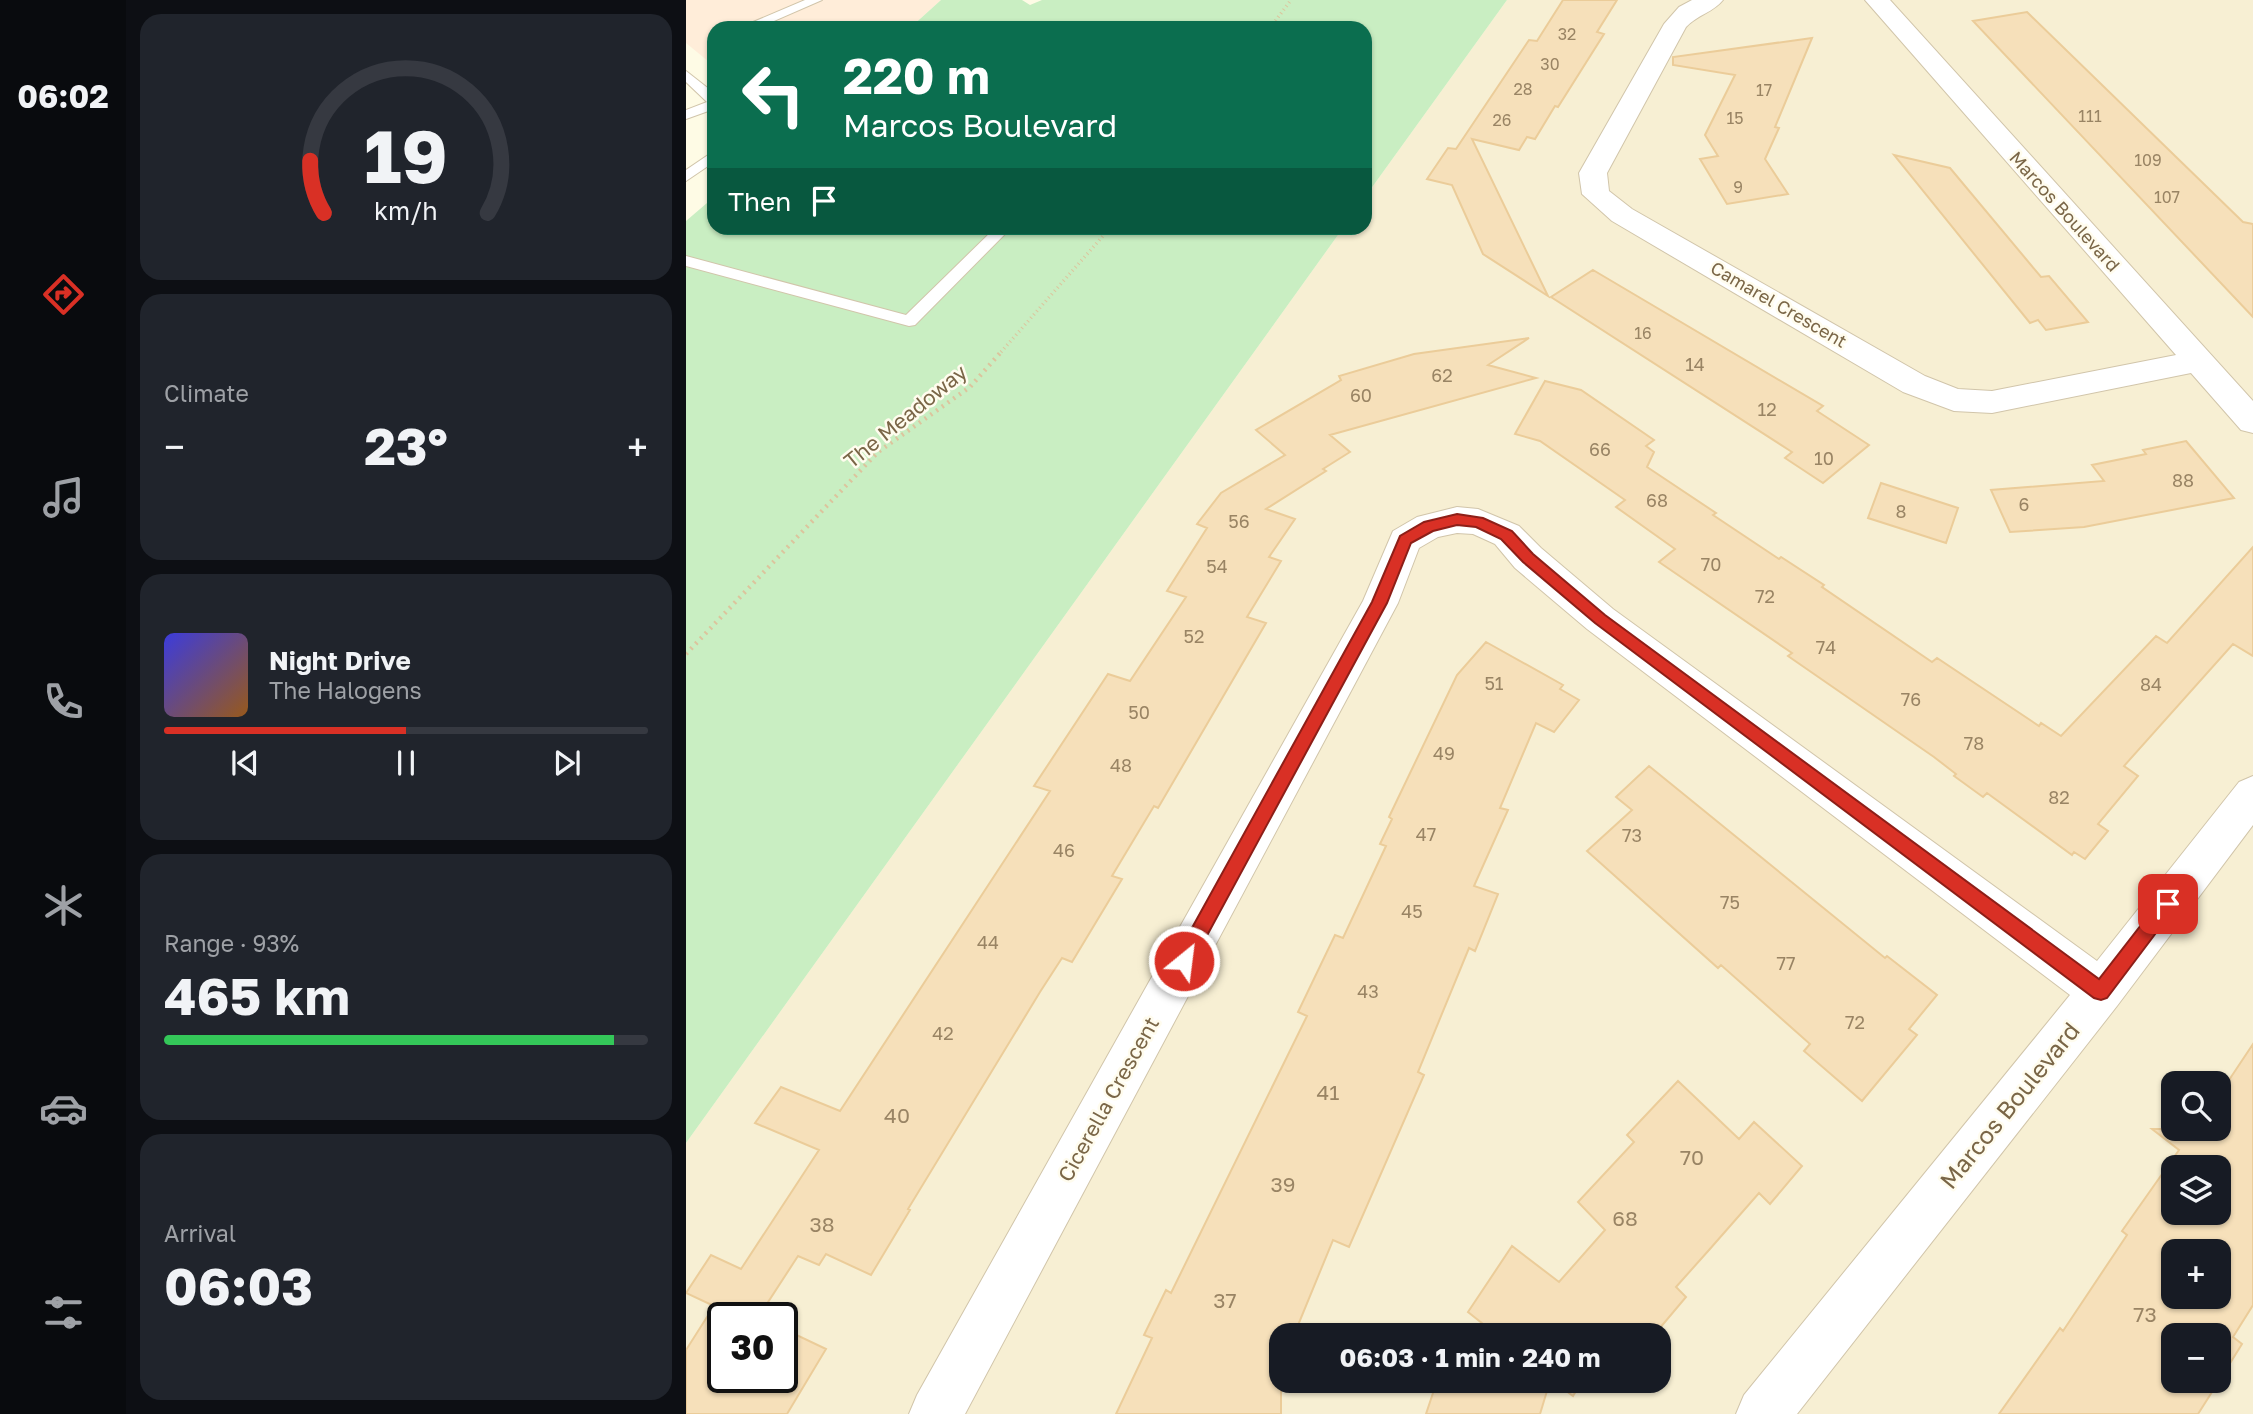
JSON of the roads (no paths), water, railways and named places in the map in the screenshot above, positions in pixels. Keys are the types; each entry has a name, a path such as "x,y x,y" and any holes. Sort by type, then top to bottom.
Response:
{"street":[{"name":"Camarel Crescent","path":"1711,0 1687,12 1676,24 1593,173 1596,194 1622,215 1914,384 1954,400 1992,402 2199,361"},
{"name":"Marcos Boulevard","path":"1877,0 2253,422"},
{"name":"Cicerella Crescent","path":"936,1414 1380,603 1405,540 1429,526 1457,520 1478,522 1507,535 1528,558 1600,619 2101,991"},
{"name":"Marcos Boulevard","path":"1763,1414 2101,991 2253,794"}],"lane":[{"path":"764,21 816,0"},
{"path":"686,75 707,95"},
{"path":"686,114 707,105"},
{"path":"686,177 707,160"},
{"path":"686,261 909,321 996,235"}]}
